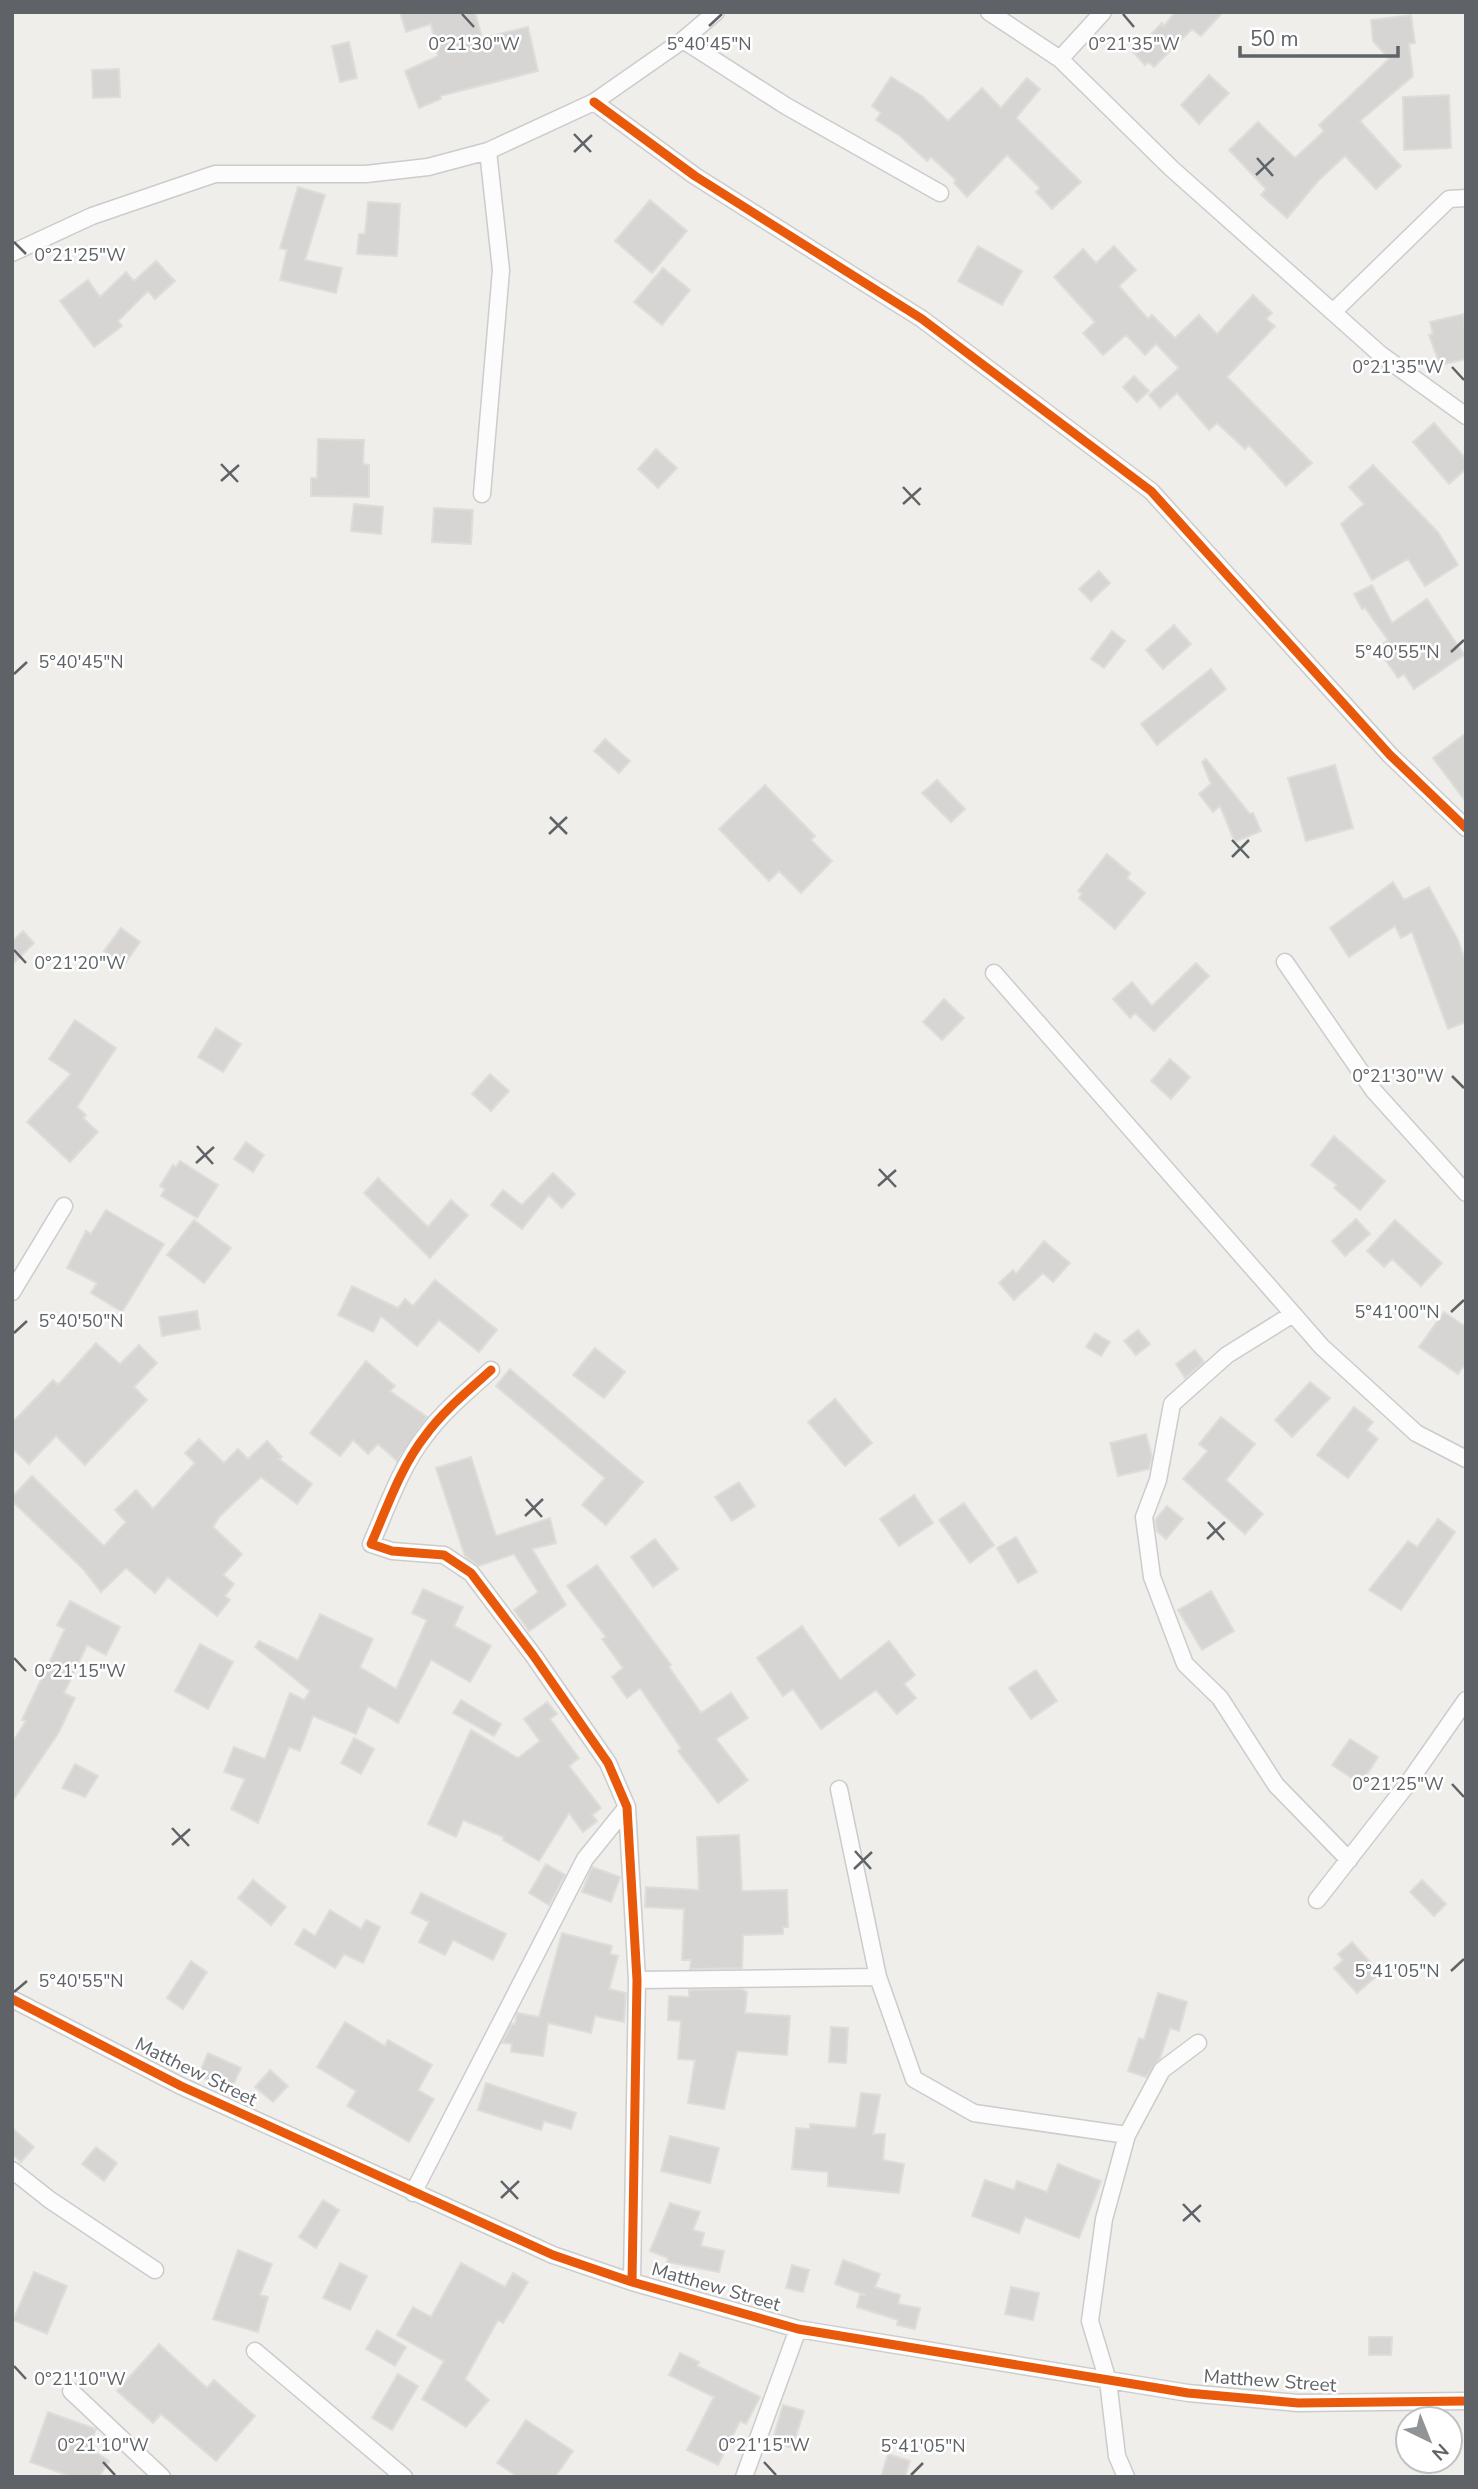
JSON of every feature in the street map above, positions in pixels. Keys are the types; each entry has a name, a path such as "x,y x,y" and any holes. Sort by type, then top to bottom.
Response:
{"street":[{"path":"12,253 92,216 215,174 366,174 428,167 488,151 594,102 683,40 716,12"},
{"path":"989,12 1060,59 1171,167 1380,354 1466,416"},
{"path":"1060,59 1104,12"},
{"path":"683,40 786,106 940,193"},
{"path":"594,102 695,176 922,319 1151,491 1390,755 1466,828"},
{"path":"481,494 501,270 488,151"},
{"path":"1333,312 1449,199 1466,198"},
{"path":"1285,962 1374,1091 1466,1193"},
{"path":"994,973 1322,1347 1416,1433 1466,1459"},
{"path":"12,1292 64,1206"},
{"path":"1293,1314 1227,1355 1171,1404 1158,1480 1144,1517 1152,1577 1185,1664 1220,1698 1276,1785 1349,1860"},
{"path":"491,1370 450,1408 424,1437 399,1479 371,1544 392,1551 444,1555 471,1573 533,1655 608,1763 626,1807 637,1980 632,2282"},
{"path":"1318,1900 1406,1786 1466,1700"},
{"path":"839,1789 878,1977 914,2079 974,2113 1127,2135"},
{"path":"413,2193 585,1859 626,1807"},
{"path":"637,1980 878,1977"},
{"name":"Matthew Street","path":"12,1999 181,2086 553,2255 632,2282 798,2329 1188,2393 1298,2403 1466,2401"},
{"path":"1126,2477 1117,2456 1108,2381 1090,2320 1104,2218 1127,2135 1162,2070 1198,2043"},
{"path":"12,2170 50,2200 155,2270"},
{"path":"744,2477 798,2329"},
{"path":"255,2351 404,2477"},
{"path":"71,2391 162,2477"}],"building":[{"path":"400,12 475,12 482,38 528,27 538,71 440,96 441,99 419,108 405,71 438,56 431,24 406,32"},
{"path":"1175,12 1223,12 1201,36 1192,29 1154,67 1148,62 1145,65 1133,52 1162,23 1164,26"},
{"path":"1411,15 1415,43 1409,44 1413,76 1360,121 1401,166 1376,189 1345,156 1319,180 1287,218 1261,195 1266,189 1229,150 1258,122 1295,158 1324,131 1319,125 1389,59 1373,41 1371,20"},
{"path":"349,42 357,78 340,82 332,46"},
{"path":"119,69 120,97 93,98 92,70"},
{"path":"1209,75 1229,93 1199,124 1181,105"},
{"path":"891,77 922,96 948,121 982,88 1001,108 1027,78 1040,89 1016,118 1081,182 1052,209 1036,192 1040,188 1007,155 967,197 954,183 956,180 931,157 927,161 900,136 876,120 881,113 872,106"},
{"path":"1449,95 1451,148 1404,150 1403,97"},
{"path":"298,187 325,195 305,260 342,268 336,293 280,280 287,250 280,248"},
{"path":"650,200 687,231 652,273 615,241"},
{"path":"368,202 400,204 397,256 357,254 359,234 365,234"},
{"path":"978,246 1022,271 1002,305 958,281"},
{"path":"1114,246 1136,270 1119,286 1148,319 1152,315 1175,338 1199,315 1217,334 1253,295 1272,313 1266,319 1275,326 1227,377 1312,463 1286,486 1249,445 1245,449 1217,423 1209,430 1177,393 1160,408 1149,395 1179,368 1156,344 1145,355 1126,335 1103,355 1083,333 1095,322 1054,277 1083,249 1096,263"},
{"path":"156,261 175,281 155,299 148,291 118,321 122,326 94,347 60,301 88,280 100,297 126,272 134,281"},
{"path":"663,268 690,290 662,325 634,302"},
{"path":"1464,314 1466,359 1440,365 1429,335 1433,334 1430,322"},
{"path":"1134,376 1149,391 1137,402 1123,387"},
{"path":"1434,423 1466,459 1466,469 1449,484 1413,442"},
{"path":"318,439 364,440 363,464 369,465 369,497 311,496 311,478 317,478"},
{"path":"656,449 677,468 658,488 638,469"},
{"path":"1373,465 1438,532 1458,565 1425,586 1408,559 1372,580 1341,524 1364,504 1349,487"},
{"path":"354,504 383,507 381,534 351,531"},
{"path":"434,508 473,510 471,544 432,542"},
{"path":"1099,571 1110,583 1091,601 1079,589"},
{"path":"1372,585 1392,623 1427,599 1464,655 1414,689 1404,674 1398,678 1377,648 1388,640 1365,608 1362,609 1354,594"},
{"path":"1174,625 1191,644 1163,669 1146,650"},
{"path":"1112,631 1125,641 1104,668 1091,659"},
{"path":"1211,669 1226,689 1157,745 1141,724"},
{"path":"1466,733 1466,802 1433,758"},
{"path":"605,739 630,761 619,773 594,751"},
{"path":"1206,759 1250,814 1253,813 1261,831 1235,842 1220,806 1213,812 1199,794 1211,784 1202,762"},
{"path":"1335,765 1353,828 1306,841 1288,778"},
{"path":"937,780 965,809 951,822 922,793"},
{"path":"765,785 815,836 811,840 832,861 801,893 779,871 769,881 719,829"},
{"path":"1107,854 1130,873 1127,878 1145,893 1115,929 1079,898 1082,894 1078,891"},
{"path":"1393,882 1404,900 1429,887 1458,940 1466,963 1466,1022 1448,1029 1412,932 1401,938 1395,926 1349,957 1330,928"},
{"path":"121,928 140,942 124,965 104,951"},
{"path":"23,931 34,943 12,965 12,942"},
{"path":"1196,963 1209,976 1154,1031 1135,1013 1130,1018 1113,999 1132,982 1152,1006"},
{"path":"944,999 964,1018 942,1040 923,1022"},
{"path":"75,1020 116,1048 77,1107 86,1115 83,1118 98,1132 70,1162 27,1122 71,1074 49,1059"},
{"path":"216,1028 241,1044 223,1072 198,1057"},
{"path":"1170,1059 1190,1077 1171,1099 1151,1081"},
{"path":"490,1074 509,1091 491,1111 472,1094"},
{"path":"1334,1136 1385,1181 1360,1210 1334,1188 1337,1185 1311,1165"},
{"path":"246,1142 264,1155 253,1172 234,1159"},
{"path":"180,1161 218,1185 197,1218 161,1196 165,1189 160,1186 173,1165 176,1167"},
{"path":"553,1173 575,1194 562,1208 549,1195 522,1229 491,1205 503,1190 522,1205"},
{"path":"378,1178 428,1227 451,1200 468,1215 430,1258 364,1193"},
{"path":"106,1210 164,1244 122,1312 91,1293 97,1283 67,1268 86,1231 91,1234"},
{"path":"1356,1219 1370,1234 1345,1256 1332,1241"},
{"path":"194,1220 231,1248 204,1283 167,1255"},
{"path":"1395,1220 1442,1263 1421,1286 1392,1259 1384,1267 1367,1251"},
{"path":"1044,1241 1070,1263 1053,1282 1043,1273 1014,1300 999,1283 1013,1270 1016,1274"},
{"path":"435,1280 497,1330 479,1352 439,1320 417,1346 381,1316 373,1332 338,1315 352,1286 398,1308 405,1299 413,1306"},
{"path":"197,1311 200,1329 162,1336 159,1317"},
{"path":"1444,1312 1466,1327 1466,1363 1458,1374 1419,1347"},
{"path":"1138,1330 1150,1344 1136,1355 1124,1341"},
{"path":"1095,1333 1110,1342 1101,1356 1086,1347"},
{"path":"96,1343 120,1364 139,1345 157,1363 134,1387 147,1400 85,1465 56,1436 29,1464 12,1448 12,1423 53,1380 58,1385"},
{"path":"595,1348 625,1372 604,1398 573,1375"},
{"path":"1195,1350 1204,1362 1185,1378 1176,1364"},
{"path":"366,1361 395,1386 390,1391 427,1417 397,1461 378,1444 368,1454 353,1440 340,1456 310,1433"},
{"path":"510,1369 643,1482 606,1525 582,1505 605,1478 496,1386"},
{"path":"1310,1382 1330,1398 1292,1437 1275,1420"},
{"path":"835,1399 872,1443 845,1466 808,1422"},
{"path":"1354,1407 1373,1422 1367,1430 1378,1439 1348,1478 1317,1455"},
{"path":"1221,1417 1255,1444 1226,1480 1263,1514 1245,1534 1183,1479 1208,1451 1199,1444"},
{"path":"1146,1434 1152,1457 1149,1469 1118,1476 1110,1443"},
{"path":"199,1439 224,1463 238,1449 248,1459 267,1441 282,1457 279,1459 312,1484 297,1504 261,1477 220,1516 213,1527 242,1554 223,1575 234,1584 225,1596 230,1600 217,1616 168,1577 155,1593 126,1568 101,1592 83,1569 12,1501 12,1497 32,1476 104,1546 126,1522 115,1510 136,1490 153,1509 195,1463 185,1453"},
{"path":"471,1457 496,1536 550,1518 556,1543 532,1549 566,1605 529,1631 514,1610 538,1592 514,1554 479,1566 465,1556 436,1468"},
{"path":"739,1482 755,1506 732,1521 715,1497"},
{"path":"914,1495 933,1523 899,1546 880,1519"},
{"path":"964,1503 994,1545 970,1563 939,1520"},
{"path":"1167,1506 1183,1519 1166,1539 1157,1531 1155,1520"},
{"path":"1438,1519 1455,1532 1401,1610 1369,1590 1408,1541 1417,1547"},
{"path":"1016,1537 1037,1572 1018,1583 997,1548"},
{"path":"655,1539 678,1569 653,1587 631,1557"},
{"path":"597,1565 671,1665 669,1667 701,1713 731,1693 748,1718 716,1739 748,1780 718,1803 678,1751 681,1748 640,1688 627,1698 612,1677 623,1668 602,1639 606,1637 567,1586"},
{"path":"423,1589 463,1607 454,1626 491,1646 470,1682 431,1660 398,1723 368,1706 356,1734 313,1716 300,1751 289,1747 258,1823 231,1809 245,1779 224,1772 234,1747 265,1759 290,1693 304,1700 310,1691 255,1647 259,1641 298,1660 320,1614 373,1639 360,1667 396,1689 427,1620 412,1613"},
{"path":"1211,1591 1234,1631 1202,1650 1178,1610"},
{"path":"70,1601 120,1627 106,1655 87,1645 64,1693 75,1698 59,1732 12,1802 12,1743 26,1721 22,1720 65,1629 57,1625"},
{"path":"802,1626 840,1680 889,1641 915,1675 904,1684 916,1698 897,1714 876,1690 821,1729 793,1689 783,1696 757,1658"},
{"path":"200,1644 233,1662 208,1709 175,1691"},
{"path":"1036,1670 1057,1701 1031,1719 1009,1688"},
{"path":"461,1700 501,1724 494,1736 453,1713"},
{"path":"547,1702 557,1714 550,1719 579,1758 569,1766 601,1808 592,1815 597,1821 583,1832 569,1813 539,1861 503,1840 504,1837 463,1820 456,1837 428,1824 471,1730 518,1758 540,1741 524,1719"},
{"path":"354,1738 374,1749 361,1774 341,1763"},
{"path":"1350,1739 1378,1757 1361,1784 1332,1765"},
{"path":"75,1764 98,1776 85,1797 62,1788"},
{"path":"739,1835 742,1891 787,1890 788,1927 783,1927 783,1934 743,1935 742,1968 690,1969 691,1960 682,1960 684,1909 645,1907 646,1887 699,1890 697,1837"},
{"path":"546,1864 565,1875 549,1905 529,1893"},
{"path":"592,1867 620,1877 611,1902 582,1892"},
{"path":"253,1880 286,1907 271,1925 238,1898"},
{"path":"1422,1880 1446,1904 1434,1916 1410,1892"},
{"path":"421,1893 506,1934 493,1960 453,1940 445,1955 419,1942 429,1922 411,1913"},
{"path":"330,1910 361,1929 366,1920 380,1927 363,1963 344,1954 335,1968 295,1944 304,1929 315,1936"},
{"path":"562,1933 612,1946 610,1954 618,1956 609,1989 626,1993 624,2022 595,2016 591,2033 548,2023 543,2056 511,2052 512,2044 502,2043 512,2024 515,2024 517,2013 539,2017"},
{"path":"1352,1942 1380,1973 1357,1993 1334,1968 1343,1960 1338,1954"},
{"path":"191,1961 207,1972 183,2009 167,1998"},
{"path":"741,1989 747,1992 745,2013 790,2016 787,2055 737,2051 724,2109 688,2103 695,2060 678,2059 681,2021 668,2020 669,1996 689,1997 689,1990"},
{"path":"1158,1993 1187,2002 1179,2031 1170,2028 1160,2058 1146,2077 1128,2071 1139,2038 1144,2040"},
{"path":"345,2022 385,2046 388,2040 432,2065 418,2090 434,2099 409,2142 347,2106 356,2091 317,2067"},
{"path":"831,2027 848,2028 846,2063 829,2062"},
{"path":"208,2053 241,2068 231,2090 198,2076"},
{"path":"270,2070 288,2086 273,2102 255,2087"},
{"path":"486,2083 576,2113 571,2129 544,2121 541,2130 478,2110"},
{"path":"861,2093 880,2095 873,2134 885,2134 883,2160 904,2164 899,2193 828,2186 828,2172 792,2169 796,2128 810,2129 810,2124 856,2128"},
{"path":"12,2128 34,2147 21,2162 12,2154"},
{"path":"670,2136 719,2148 710,2183 661,2171"},
{"path":"96,2147 117,2163 104,2181 82,2164"},
{"path":"1058,2164 1101,2181 1079,2238 1025,2217 1019,2233 972,2216 985,2180 1014,2190 1017,2181 1047,2192"},
{"path":"323,2200 339,2210 316,2248 299,2237"},
{"path":"670,2203 700,2212 693,2230 704,2233 701,2246 724,2251 719,2272 667,2262 668,2258 650,2251"},
{"path":"238,2250 272,2264 260,2295 268,2297 258,2332 213,2319"},
{"path":"843,2260 880,2274 875,2287 900,2295 898,2304 920,2308 915,2329 897,2325 898,2320 857,2307 860,2295 866,2295 835,2284"},
{"path":"340,2263 367,2276 350,2310 323,2298"},
{"path":"461,2263 505,2287 513,2273 528,2282 503,2323 498,2320 465,2379 489,2400 466,2427 422,2399 444,2361 397,2335 413,2307 431,2317"},
{"path":"792,2265 809,2270 803,2292 786,2288"},
{"path":"34,2272 67,2286 47,2334 13,2320"},
{"path":"1011,2287 1039,2293 1033,2320 1005,2314"},
{"path":"377,2330 406,2347 395,2366 366,2349"},
{"path":"1369,2337 1392,2337 1391,2355 1369,2355"},
{"path":"159,2344 207,2388 214,2380 255,2416 216,2461 161,2414 153,2423 117,2391"},
{"path":"680,2353 699,2362 697,2366 760,2397 746,2424 740,2421 718,2465 687,2450 714,2397 669,2375"},
{"path":"398,2374 418,2386 392,2430 372,2418"},
{"path":"783,2405 804,2411 792,2448 772,2442"},
{"path":"48,2412 96,2429 89,2448 109,2461 99,2477 72,2477 30,2462"},
{"path":"526,2420 573,2451 555,2477 518,2477 497,2463"},
{"path":"888,2454 910,2461 905,2477 881,2477"}],"cycle path":[{"path":"594,102 695,176 922,319 1151,491 1390,755 1466,828"},
{"path":"491,1370 440,1418 416,1448 371,1544 392,1551 444,1555 471,1573 533,1655 608,1763 627,1807 637,1980 632,2282"},
{"path":"12,1999 181,2086 553,2255 632,2282 798,2329 1188,2393 1298,2403 1466,2401"}]}
